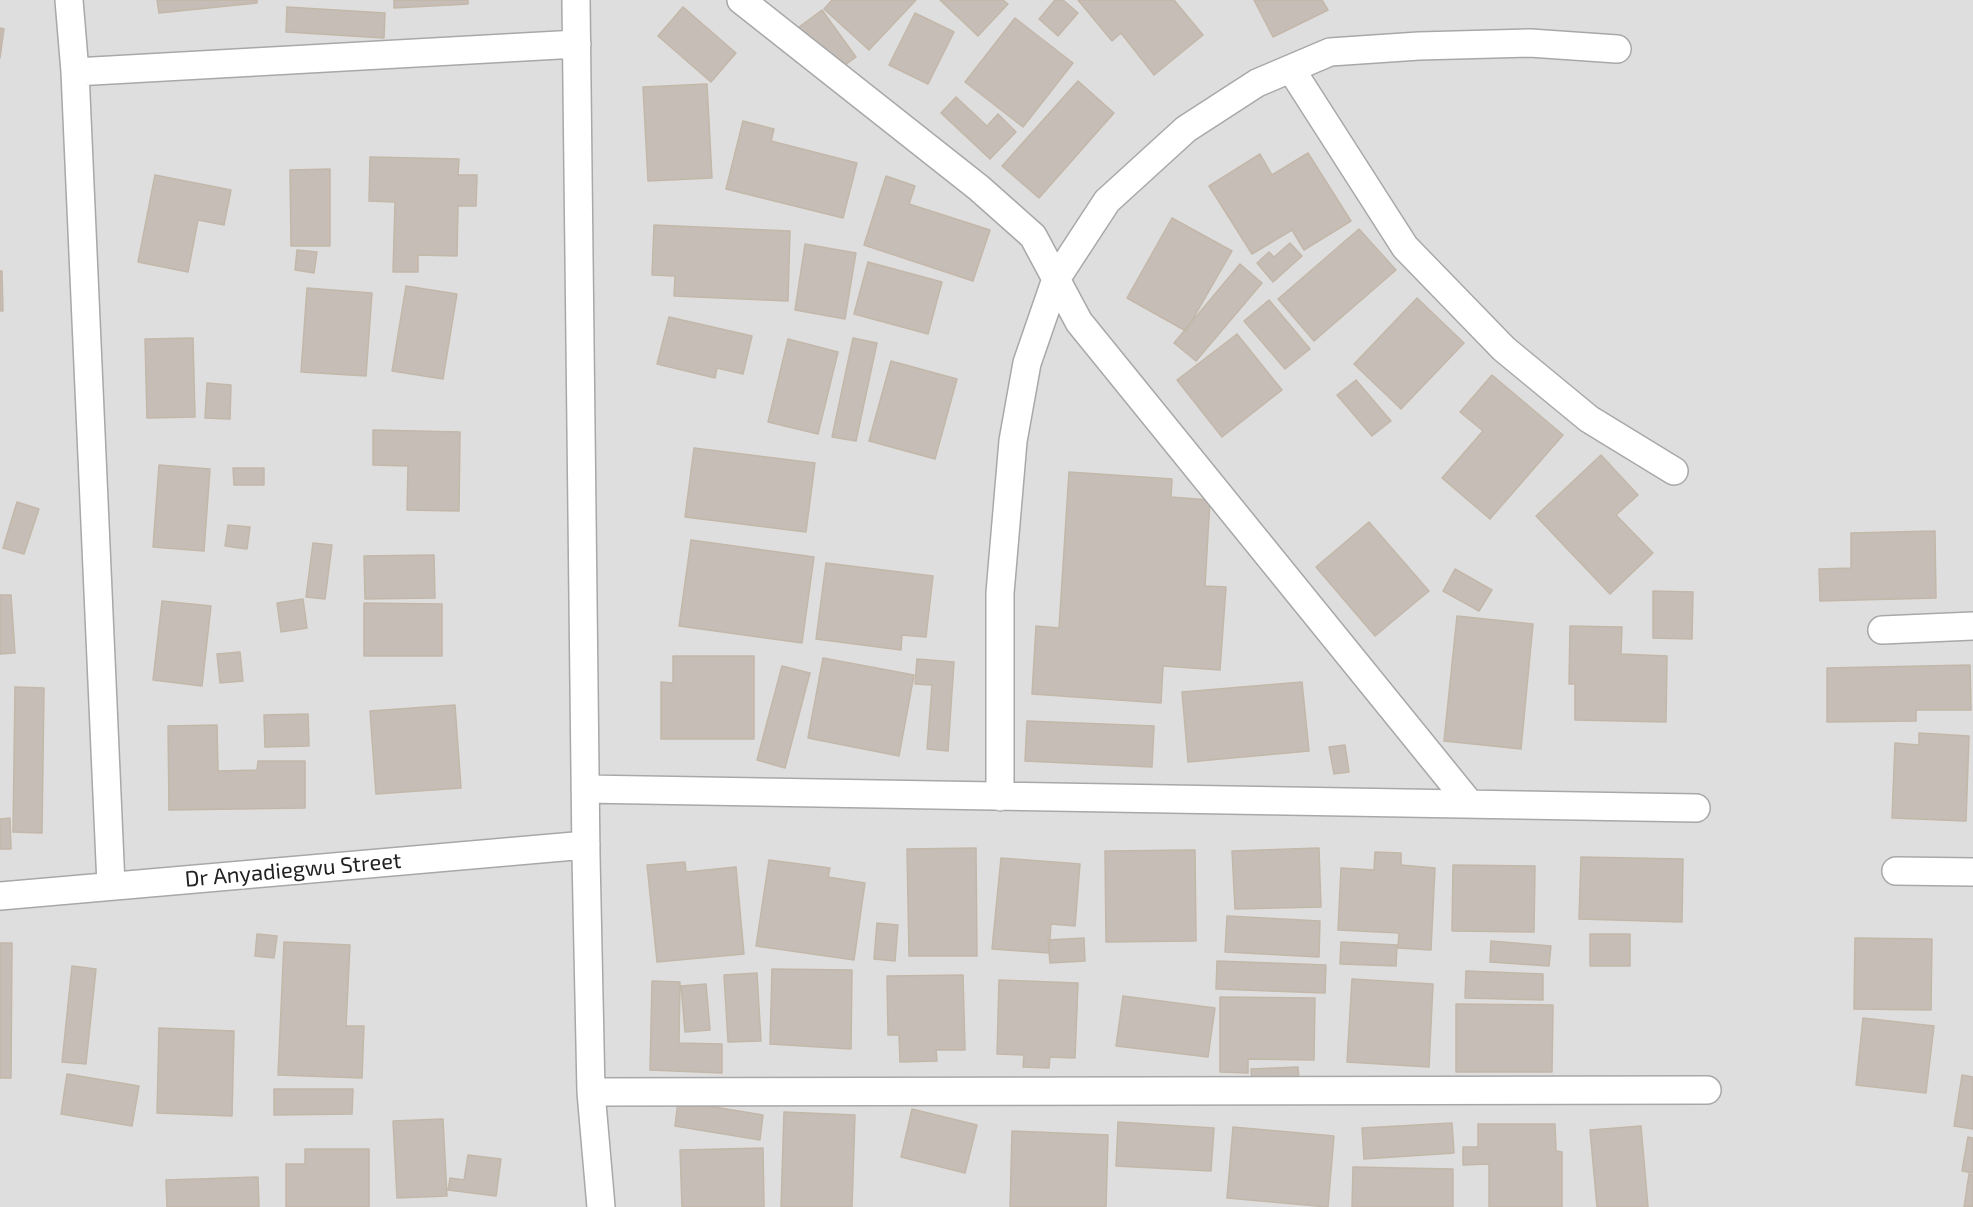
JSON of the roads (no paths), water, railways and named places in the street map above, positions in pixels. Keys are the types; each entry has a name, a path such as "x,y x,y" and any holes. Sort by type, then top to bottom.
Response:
{"street":[{"path":"69,0 75,72 111,885"},
{"path":"576,0 585,789 591,1092 601,1207"},
{"path":"741,0 997,204 1033,236 1079,322 1470,804"},
{"path":"1000,796 1000,593 1013,441 1027,363 1056,279 1107,201 1186,129 1257,83 1330,52 1419,46 1530,43 1617,49"},
{"path":"75,72 577,44"},
{"path":"1290,69 1405,247 1504,349 1589,419 1674,471"},
{"path":"1882,630 1973,626"},
{"path":"585,789 1696,808"},
{"name":"Dr Anyadiegwu Street","path":"0,896 586,845"},
{"path":"1896,871 1973,872"},
{"path":"591,1092 1707,1090"}]}
